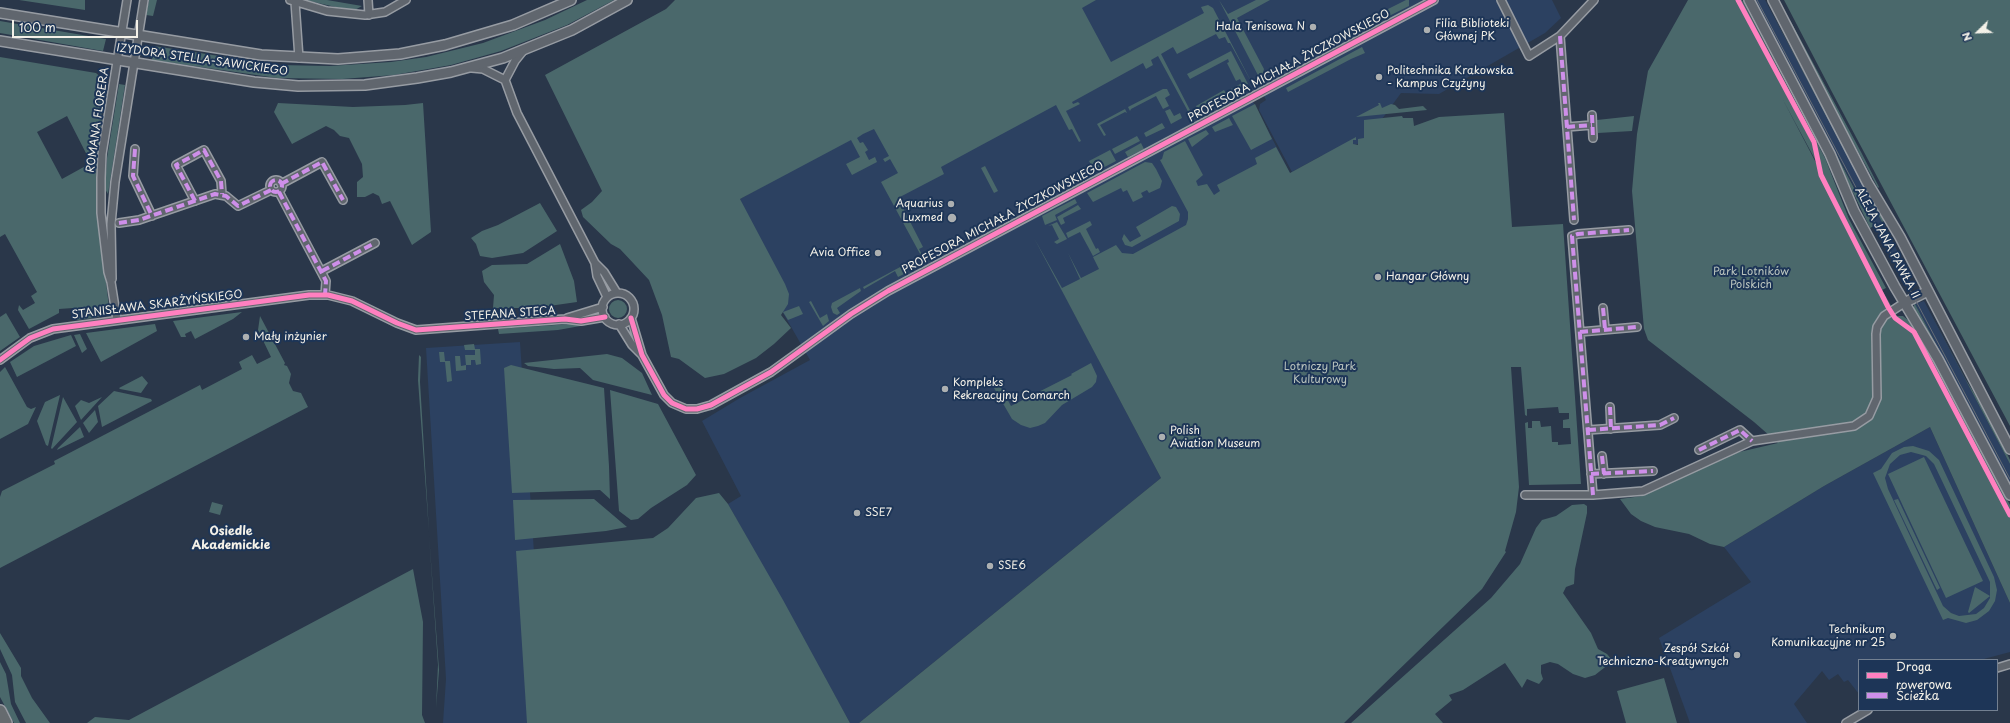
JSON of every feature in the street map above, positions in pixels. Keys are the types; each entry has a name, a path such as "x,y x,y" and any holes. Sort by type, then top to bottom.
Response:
{"main road":[{"name":"IZYDORA STELLA-SAWICKIEGO","path":"0,13 260,55 299,58 360,58 421,50 491,33 560,3 571,0"},
{"name":"IZYDORA STELLA-SAWICKIEGO","path":"0,41 254,82 305,86 366,85 417,78 469,68 523,51 572,30 627,0"},
{"name":"ALEJA JANA PAWŁA II","path":"1749,0 1830,154 1854,211 1904,303 1938,359 2010,495"},
{"name":"ALEJA JANA PAWŁA II","path":"1773,0 1864,175 1900,237 2010,449"},
{"path":"1904,303 1928,291"},
{"path":"0,711 6,723"}],"street":[{"name":"ROMANA FLORERA","path":"117,320 108,272 101,213 100,178 102,154 127,0"},
{"name":"ROMANA FLORERA","path":"111,282 113,272 111,224 115,182 144,0"},
{"path":"368,0 369,15"},
{"path":"299,58 293,1 342,13 369,15 389,10 406,0"},
{"name":"PROFESORA MICHAŁA ŻYCZKOWSKIEGO","path":"631,318 642,355 660,391 667,399 686,409 697,409 711,405 771,372 851,314 888,291 1434,0"},
{"path":"1501,0 1529,56 1560,36 1594,0"},
{"path":"1560,36 1574,220"},
{"path":"505,80 515,61 523,51"},
{"path":"469,68 482,69 505,80 522,122 595,263 604,272 617,293"},
{"path":"1592,115 1593,138"},
{"path":"1567,127 1592,125"},
{"path":"135,149 133,176 152,216"},
{"path":"195,201 176,165 204,150 221,182 222,194"},
{"path":"281,184 322,162 343,200"},
{"path":"271,190 270,185 272,181 276,180 281,184"},
{"path":"279,192 282,188 281,184"},
{"path":"119,223 152,216 215,194 222,194 238,206 271,190"},
{"path":"271,190 274,193 279,192"},
{"path":"279,192 322,271 327,284 326,295"},
{"path":"1593,495 1572,236 1578,234 1629,230"},
{"path":"322,271 375,243"},
{"path":"595,263 597,276 607,297"},
{"path":"617,293 627,296 633,304 633,314 631,318 619,324 614,324 605,317 602,307 607,297 617,293"},
{"name":"STANISŁAWA SKARŻYŃSKIEGO","path":"0,360 19,345 43,332 117,320 310,295 326,295 352,301 397,323 416,330"},
{"path":"1525,496 1593,495 1643,491 1752,441 1842,429 1854,426 1864,420 1873,410 1877,398 1876,334 1878,327 1884,316 1904,303"},
{"name":"STEFANA STECA","path":"565,319 602,307"},
{"path":"1603,308 1605,329"},
{"name":"STEFANA STECA","path":"416,330 565,319 581,321 605,317"},
{"name":"PROFESORA MICHAŁA ŻYCZKOWSKIEGO","path":"619,324 632,345 642,355"},
{"path":"1580,332 1637,327"},
{"path":"1610,407 1612,428"},
{"path":"1588,430 1660,425 1674,418"},
{"path":"1699,450 1740,430 1752,441"},
{"path":"1602,456 1604,474"},
{"path":"1591,474 1653,471"},
{"path":"1998,668 2010,664"},
{"path":"1846,723 1866,711"}],"shaded area":[{"path":"1094,0 1552,0 1561,18 1545,33 1439,94 1401,93 1366,141 1321,156 1292,172 1259,110 1260,104 1266,100 1262,92 1315,63 1302,66 1249,94 1290,173 1064,294 1161,478 859,723 850,723 728,504 741,496 702,421 740,398 810,360 782,311 740,199"},
{"path":"1755,0 1765,0 1910,275 1903,279"},
{"path":"1924,301 2010,464 2010,484 1915,304"},
{"path":"520,342 542,673 535,723 443,723 446,679 426,348"},
{"path":"1930,427 2010,603 2010,652 1984,659 1858,659 1858,693 1848,680 1844,682 1838,674 1829,680 1822,671 1794,704 1807,723 1690,723 1659,638 1751,582 1724,547 1824,486"}],"green space":[{"path":"19,0 85,0 85,10"},
{"path":"149,0 157,0 153,16 146,15"},
{"path":"305,0 327,0 362,6 353,11"},
{"path":"587,0 614,0 567,25 501,51 451,65 394,75 342,79 277,78 152,60 154,46 278,65 330,66 391,62 426,57 483,43 545,20"},
{"path":"675,0 1096,0 1082,8 1111,62 1204,13 1201,7 1208,5 1213,8 1253,85 1230,43 1228,43 1225,37 1219,39 1216,34 1177,54 1173,47 1161,54 1192,114 1190,115 1158,56 1151,60 1153,65 1146,69 1143,63 1072,102 1073,104 1078,102 1080,104 1066,111 1081,141 1079,142 1072,129 1069,130 1056,105 976,148 941,167 944,174 898,198 923,247 919,249 926,262 925,263 881,182 898,173 890,159 885,162 883,159 889,156 874,129 857,138 860,143 863,142 868,150 865,152 869,160 875,157 877,162 852,175 846,164 860,157 851,140 740,199 789,294 788,304 781,315 791,328 756,358 724,374 705,378 679,359 671,357 662,315 649,280 620,249 611,244 583,217 581,210 592,202 602,191 545,75 666,9"},
{"path":"1219,0 1228,14 1256,0 1270,0 1237,18 1264,69 1261,81"},
{"path":"1409,0 1409,6 1389,16 1386,10"},
{"name":"Park Lotników Polskich","path":"1688,0 1736,0 1812,143 1817,163 1782,98 1824,178 1815,141 1740,0 1742,0 1825,158 1849,219 1886,288 1882,290 1897,316 1903,316 1908,320 1928,353 2010,505 2010,603 1930,427 1824,486 1724,547 1710,544 1689,534 1655,527 1641,521 1631,514 1620,499 1642,496 1735,453 1778,443 1754,422 1648,340 1644,329 1632,191 1637,134 1648,71"},
{"path":"1754,0 1874,226 1870,228 1838,161"},
{"path":"1765,0 1864,186 1885,220 1882,222"},
{"path":"1784,0 2010,0 2010,426 1832,92"},
{"path":"1790,20 1861,152 1879,187 1878,188 1801,47"},
{"path":"0,21 106,39 103,51 0,33"},
{"path":"1362,47 1365,53 1288,92 1286,88"},
{"path":"1231,51 1248,84 1232,92 1231,89 1242,83 1240,79 1236,81 1227,63 1229,62 1228,59 1190,79 1187,74"},
{"path":"0,57 96,73 105,81 96,173 98,216 109,307 107,313 95,318 77,320 73,308 59,309 59,313 29,329 18,310 19,305 23,310 35,303 31,296 37,292 5,234 0,237","holes":["67,116 91,163 62,179 37,132"]},
{"path":"119,84 125,85 108,194 105,189 107,158"},
{"path":"1163,89 1167,89 1170,95 1165,98 1169,106 1163,109 1156,96 1131,109 1130,111 1128,107"},
{"path":"1224,90 1227,95 1198,110 1196,106"},
{"path":"278,103 353,107 423,103 431,232 412,245 390,201 382,204 379,196 373,193 365,197 357,197 357,182 363,177 362,164 349,138 340,136 334,130 326,126 292,144 274,112"},
{"path":"1378,103 1380,103 1382,108 1391,104 1395,105 1399,109 1423,106 1427,110 1356,117 1379,105"},
{"path":"1255,104 1272,139 1251,150 1232,116"},
{"path":"1125,109 1127,113 1125,112 1100,125 1106,135 1104,136 1097,124"},
{"path":"1170,109 1174,116 1180,113 1182,118 1171,124 1165,111"},
{"name":"Lotniczy Park Kulturowy","path":"1504,113 1512,227 1563,224 1581,484 1529,485 1525,423 1528,422 1528,428 1532,428 1532,421 1540,421 1541,427 1551,426 1552,442 1558,442 1558,445 1571,444 1570,428 1563,428 1563,420 1569,419 1569,413 1559,413 1558,407 1527,409 1527,416 1525,415 1521,367 1511,367 1519,487 1516,512 1505,551 1506,552 1482,589 1344,723 859,723 1161,478 1034,238 1062,288 1080,279 1068,253 1081,278 1099,269 1093,257 1116,245 1122,253 1133,254 1186,225 1188,212 1160,160 1162,159 1164,152 1185,141 1203,175 1196,181 1198,186 1207,184 1214,195 1220,191 1217,185 1257,164 1255,158 1276,147 1290,173 1356,137 1356,140 1353,140 1353,144 1358,145 1358,139 1364,138 1364,120 1402,116 1403,118 1413,118 1414,126 1439,117"},
{"path":"1634,116 1632,131 1598,133 1597,120"},
{"path":"1229,118 1233,125 1215,132 1212,127"},
{"path":"1162,123 1165,128 1146,137 1144,133"},
{"path":"1206,130 1209,134 1192,147 1188,139"},
{"path":"1137,136 1140,141 1115,154 1112,149"},
{"path":"1141,143 1144,149 1128,157 1125,152"},
{"path":"1110,150 1116,161 1095,172 1089,161"},
{"path":"1145,162 1152,163 1156,169 1162,181 1160,188 1149,193 1147,190 1141,193 1143,197 1133,202 1127,190 1123,192 1121,188 1093,202 1087,193"},
{"path":"985,166 998,191 994,193 981,168"},
{"path":"1075,199 1077,203 1055,215 1057,220 1045,225 1042,216"},
{"path":"540,203 557,231 523,253 492,258 480,256 476,244 471,238 482,231 498,225"},
{"path":"1078,205 1081,209 1063,218 1065,223 1061,225 1057,217"},
{"path":"1172,206 1176,207 1180,214 1179,221 1132,247 1125,245 1122,239 1124,234 1130,242 1141,236 1136,227"},
{"path":"1090,221 1092,225 1086,229 1096,249 1098,248 1100,252 1093,256 1080,232 1068,238 1066,233"},
{"path":"1057,222 1067,239 1057,244 1054,242 1059,239 1052,225 1048,226"},
{"path":"560,244 574,281 577,302 535,308 493,308 494,295 484,282 482,271 492,265 527,264"},
{"path":"902,266 905,266 908,272 898,277 895,271 864,289 863,287"},
{"path":"860,288 861,291 837,308 840,313 837,315 833,313 831,307 832,303"},
{"path":"614,300 622,300 627,305 625,316 622,318 614,318 609,313 609,305"},
{"path":"811,301 820,318 827,314 829,321 823,326 809,302"},
{"path":"1925,303 1966,380 1990,419 2010,460 2010,464"},
{"path":"1914,304 2010,485 1941,355 1914,311"},
{"path":"799,306 803,314 788,320 783,312"},
{"path":"242,312 233,319 195,339 191,331 185,334 186,337 181,337 173,321"},
{"path":"6,313 20,337 0,351 0,317"},
{"path":"260,316 285,363 284,365 287,366 291,374 289,383 293,391 301,393 308,407 0,568 0,497 2,491 55,464 54,461 200,385 202,390 242,369 239,362 252,355 257,364 271,357 258,330"},
{"path":"585,323 586,325 558,330 499,334 498,329"},
{"path":"155,324 157,331 101,362 86,333"},
{"path":"80,334 87,349 82,353 74,335"},
{"path":"71,335 76,346 17,377 10,362 34,346"},
{"path":"474,344 475,349 480,349 481,364 476,365 475,360 471,360 471,365 466,365 465,355 475,355 475,350 465,350 464,345"},
{"path":"439,352 444,352 445,361 450,361 452,381 447,382 445,362 440,362"},
{"path":"607,354 622,358 642,373 652,395 593,380 580,368 554,369 528,366 524,363"},
{"path":"419,355 421,357 420,382 429,532 418,380"},
{"path":"455,356 460,356 461,366 466,365 466,370 456,371"},
{"path":"1091,363 1097,376 1096,382 1092,387 1062,405 1045,423 1038,426 1030,428 1021,425 1012,419 994,388 1000,386 1011,406 1072,375 1071,374"},
{"path":"511,365 604,388 610,499 600,490 512,493 504,368"},
{"path":"5,367 27,407 31,409 36,407 28,424 0,439 0,372"},
{"path":"142,376 148,383 141,393 119,388"},
{"path":"610,390 658,404 696,475 687,485 651,508 638,519 631,520 619,511"},
{"path":"114,391 151,399 152,401 102,427 98,406"},
{"path":"60,395 48,446 46,445 37,421 45,402"},
{"path":"63,397 77,422 52,449 51,448"},
{"path":"102,397 81,420 75,406 81,400 89,403"},
{"path":"95,410 98,422 89,433 83,423"},
{"path":"80,427 84,437 57,450 58,448"},
{"path":"1913,446 1929,451 1939,460 1994,577 1997,590 1995,601 1989,611 1977,620 1966,623 1948,618 1943,620 1873,473 1881,469 1892,453 1904,447","holes":["1911,452 1926,456 1934,464 1990,582 1990,598 1984,608 1976,614 1959,616 1951,613 1943,606 1888,489 1885,478 1890,464 1900,455"]},
{"path":"1924,457 1983,581 1946,598 1888,474"},
{"path":"719,493 728,504 783,600 850,723 527,723 516,551 653,538 668,528 696,498"},
{"path":"594,499 627,527 606,531 515,540 513,500"},
{"path":"1898,499 1940,588 1937,590 1894,500"},
{"path":"212,502 223,505 220,515 209,512"},
{"path":"1584,504 1587,506 1587,513 1575,569 1574,584 1566,587 1563,593 1591,633 1598,649 1607,654 1612,660 1609,664 1595,675 1585,678 1573,674 1558,664 1550,662 1541,665 1543,679 1539,684 1527,679 1522,688 1505,663 1463,690 1449,695 1452,700 1435,714 1443,723 1351,723 1491,598 1520,564 1536,528 1542,520 1556,516 1572,505"},
{"path":"429,535 439,670 436,708 438,665"},
{"path":"413,569 423,622 422,715 425,723 87,723 95,717 129,720"},
{"path":"1975,587 1990,596 1969,613 1968,612"},
{"path":"0,633 21,668 21,676 32,698 50,723 26,723 15,702 12,675 0,649"},
{"path":"0,662 6,674 11,704 20,723 14,723 0,697"},
{"path":"1664,678 1677,723 1626,723 1617,691"}],"tram line":[{"path":"1757,0 2010,479"}],"marked path":[{"path":"1560,36 1574,220"},
{"path":"1592,115 1593,138"},
{"path":"1567,127 1592,125"},
{"path":"135,149 133,176 152,216"},
{"path":"195,201 176,165 204,150 221,181 222,194"},
{"path":"281,184 322,162 343,200"},
{"path":"274,180 278,180 282,186 278,192 274,192 270,188 270,184 274,180"},
{"path":"119,223 139,220 215,194 226,196 238,206 271,190"},
{"path":"279,192 326,281 325,295"},
{"path":"1593,495 1572,236 1578,234 1629,230"},
{"path":"322,271 375,243"},
{"path":"1603,308 1605,329"},
{"path":"1580,332 1637,327"},
{"path":"1610,407 1611,429"},
{"path":"1588,430 1660,425 1674,418"},
{"path":"1699,450 1740,430 1752,441"},
{"path":"1602,456 1604,474"},
{"path":"1591,474 1653,471"}],"cycle path":[{"path":"631,318 642,355 664,395 672,403 686,409 697,409 711,405 771,372 851,314 888,291 1434,0"},
{"path":"1738,0 1814,142 1821,175 1888,307 1895,318 1914,332 2010,515"},
{"path":"0,360 30,338 53,329 309,295 328,295 352,301 397,323 416,330 565,319 581,321 605,317"}],"place":[{"name":"Hala Tenisowa N","path":"1313,27"},
{"name":"Filia Biblioteki Głównej PK","path":"1427,30"},
{"name":"Politechnika Krakowska - Kampus Czyżyny","path":"1379,77"},
{"name":"Aquarius","path":"951,204"},
{"name":"Luxmed","path":"952,218"},
{"name":"Avia Office","path":"878,253"},
{"name":"Hangar Główny","path":"1378,277"},
{"name":"Mały inżynier","path":"246,337"},
{"name":"Kompleks Rekreacyjny Comarch","path":"945,389"},
{"name":"Polish Aviation Museum","path":"1162,437"},
{"name":"SSE7","path":"857,513"},
{"name":"SSE6","path":"990,566"},
{"name":"Technikum Komunikacyjne nr 25","path":"1893,636"},
{"name":"Zespół Szkół Techniczno-Kreatywnych","path":"1737,655"}],"district":[{"name":"Osiedle Akademickie","path":"231,539"}]}
